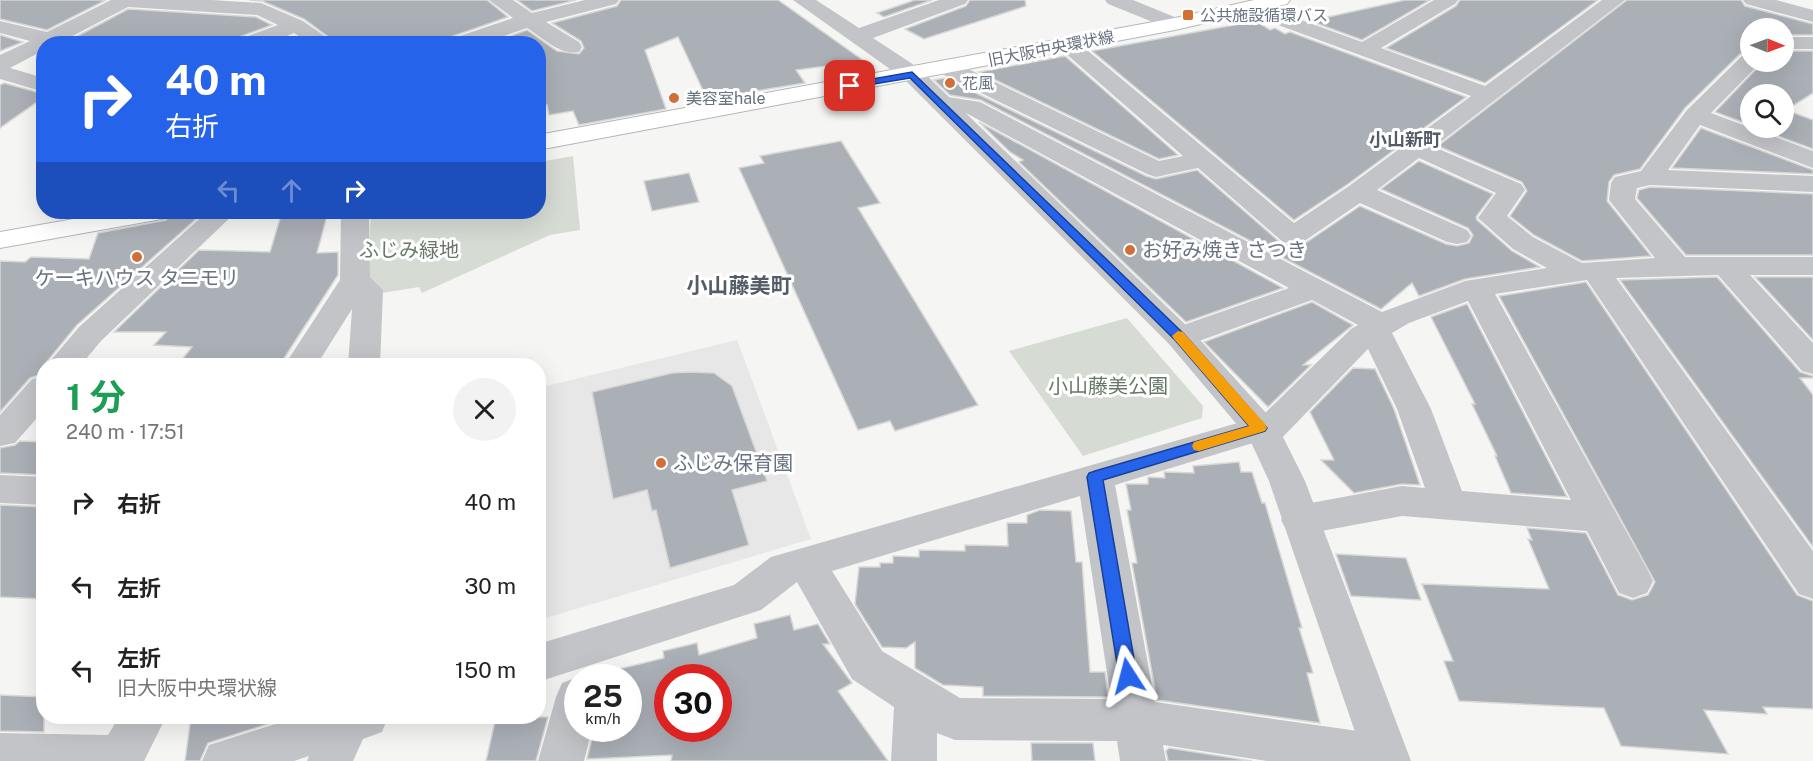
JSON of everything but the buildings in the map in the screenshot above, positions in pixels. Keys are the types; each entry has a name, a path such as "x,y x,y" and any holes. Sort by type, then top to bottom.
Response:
{"main road":[{"name":"旧大阪中央環状線","path":"546,142 948,68 1175,24 1280,0"},
{"path":"0,240 117,219"}],"street":[{"path":"54,36 126,0 268,4 313,36"},
{"path":"499,0 532,19 571,47"},
{"path":"482,36 532,19 609,0"},
{"path":"803,0 912,74 1180,337 1262,431 1287,481 1387,759 1139,741 955,719 867,665 806,562"},
{"path":"858,36 958,0"},
{"path":"1115,0 1175,24"},
{"path":"1365,49 1448,0"},
{"path":"1067,45 1293,236 1358,192 1615,0"},
{"path":"1767,2 1813,16"},
{"path":"1250,8 1488,94"},
{"path":"268,36 296,25"},
{"path":"0,27 36,36"},
{"path":"1794,43 1813,43"},
{"path":"0,64 36,45"},
{"path":"948,68 1156,169 1202,160"},
{"path":"1650,177 1695,115 1740,71"},
{"path":"0,72 36,83"},
{"path":"941,103 972,107 1315,289 1378,327 1414,410 1449,505"},
{"path":"1695,115 1813,160"},
{"path":"1416,148 1512,190 1492,218 1523,243 1585,271 1813,582"},
{"path":"1677,266 1622,200 1624,183 1650,177 1813,184"},
{"path":"1358,192 1457,236"},
{"path":"69,358 90,334 214,219"},
{"path":"305,358 355,280 355,219"},
{"path":"546,663 586,662 747,598 785,569 806,562 1095,477 1262,431 1362,336 1398,316 1476,288 1585,271 1677,266 1813,266"},
{"path":"1726,266 1813,363"},
{"path":"355,280 368,290 364,358"},
{"path":"1476,288 1633,581"},
{"path":"1180,337 1315,289"},
{"path":"3,434 36,396"},
{"path":"1095,477 1139,741"},
{"path":"0,489 36,490"},
{"path":"1300,520 1402,501 1598,517"},
{"path":"914,761 916,697"},
{"path":"0,755 120,760 140,724"},
{"path":"225,761 348,729"},
{"path":"561,761 566,742"}],"shaded area":[{"name":"ふじみ保育園","path":"737,340 811,539 546,618 546,386"}],"green space":[{"name":"ふじみ緑地","path":"573,156 580,230 550,235 422,293 419,287 376,294 368,278 371,219 546,219 546,161"},
{"name":"小山藤美公園","path":"1127,318 1203,406 1202,418 1083,456 1009,351"}],"slow traffic":[{"path":"1178,336 1260,428 1199,446"}],"place":[{"name":"公共施設循環バス","path":"1188,15"},
{"name":"花風","path":"950,83"},
{"name":"美容室hale","path":"674,98"},
{"name":"お好み焼き さつき","path":"1130,250"},
{"name":"ケーキハウス タニモリ","path":"137,257"},
{"name":"ふじみ保育園","path":"661,463"}],"district":[{"name":"小山新町","path":"1405,140"},
{"name":"小山藤美町","path":"739,286"}],"route":[{"path":"850,86 912,74 1180,337 1260,428 1095,477 1128,676"}]}
